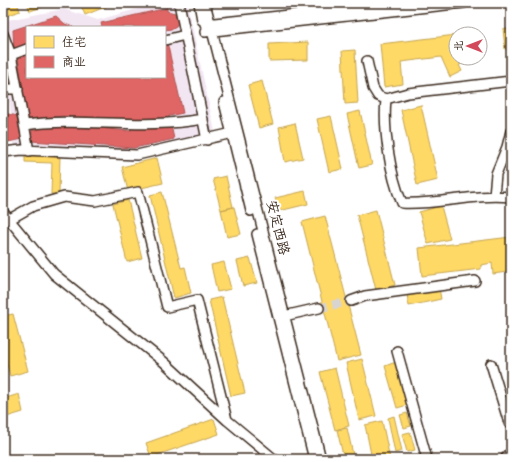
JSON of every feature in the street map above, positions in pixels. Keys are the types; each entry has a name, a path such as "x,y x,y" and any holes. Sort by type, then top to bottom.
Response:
{"street":[{"path":"179,3 207,140"},
{"name":"安定西路","path":"199,3 235,132 321,459"},
{"name":"安定西路","path":"205,3 207,28"},
{"path":"207,28 398,3"},
{"path":"207,28 464,3"},
{"path":"3,34 11,55 29,150"},
{"path":"166,40 185,35"},
{"path":"11,55 26,49"},
{"path":"368,61 373,88 378,96 386,99 408,93 511,81"},
{"path":"3,89 18,88"},
{"path":"386,99 384,114 387,149 402,203 494,195 511,197"},
{"path":"24,125 51,121 125,125 178,124 202,119"},
{"path":"494,195 496,174 507,147 511,131"},
{"path":"3,152 29,150 137,155 207,140 235,132"},
{"name":"安定西路","path":"235,132 314,459"},
{"path":"10,220 33,206 64,197 95,201 138,192 167,307 197,300 227,420"},
{"path":"3,212 54,274 164,362 227,420 274,459"},
{"path":"350,301 365,296 475,281"},
{"path":"284,316 319,308"},
{"path":"397,350 427,459"},
{"path":"491,364 509,423 511,422"},
{"path":"505,459 511,452"}],"shaded area":[{"path":"158,3 187,3 215,132 148,149 90,152 15,148 9,98 3,99 3,21 64,9 98,20"}],"building: 住宅":[{"path":"3,3 17,3 20,11 6,16"},
{"path":"27,3 44,3 45,6 30,11"},
{"path":"80,3 115,3 85,15"},
{"path":"511,28 511,48 505,49 503,29"},
{"path":"448,36 448,66 460,66 462,71 450,77 441,57 401,62 403,84 384,87 380,44"},
{"path":"308,42 308,60 269,61 269,44"},
{"path":"355,50 358,103 345,104 342,51"},
{"path":"262,81 273,124 259,128 248,85"},
{"path":"421,105 438,180 417,185 401,110"},
{"path":"360,111 372,165 359,168 347,114"},
{"path":"331,116 343,169 329,172 317,119"},
{"path":"295,123 303,158 285,162 279,127"},
{"path":"25,154 60,155 59,194 51,194 52,163 25,162"},
{"path":"157,158 163,183 128,191 122,167"},
{"path":"226,176 233,207 221,210 213,179"},
{"path":"305,191 308,204 279,211 275,198"},
{"path":"162,192 181,268 185,267 191,293 174,298 150,195"},
{"path":"128,200 142,258 127,262 113,204"},
{"path":"441,206 450,239 428,244 419,212"},
{"path":"234,207 241,234 227,237 221,210"},
{"path":"376,210 395,285 376,290 357,215"},
{"path":"325,216 361,355 337,361 302,222"},
{"path":"511,237 511,266 507,266 507,272 493,274 492,263 481,265 481,269 422,276 419,248"},
{"path":"250,258 257,283 243,286 237,261"},
{"path":"224,262 231,289 217,292 211,265"},
{"path":"439,288 441,299 409,306 407,295"},
{"path":"222,297 245,393 231,396 209,300"},
{"path":"13,314 28,371 10,376 3,348 3,316"},
{"path":"362,359 376,416 359,420 346,363"},
{"path":"396,362 408,405 397,408 385,366"},
{"path":"335,368 349,426 335,430 320,372"},
{"path":"19,394 23,412 3,418 3,399"},
{"path":"407,413 411,426 404,428 400,415"},
{"path":"394,416 402,451 395,453 388,418"},
{"path":"214,419 219,434 151,457 146,443"},
{"path":"382,421 390,459 372,459 365,425"},
{"path":"347,428 354,459 344,459 337,430"},
{"path":"410,432 415,450 407,452 402,434"}],"building: 商业":[{"path":"167,8 167,11 175,13 179,21 176,26 166,30 166,26 102,26 101,23"},
{"path":"56,16 65,24 70,26 26,26 26,54 23,46 14,49 13,30"},
{"path":"166,37 183,113 169,116 174,139 134,148 31,141 32,130 37,130 38,120 28,122 18,57 26,54 26,78 166,78","holes":["62,116 94,119 93,128 49,126 50,118","106,120 128,121 131,131 106,129"]},
{"path":"3,113 18,116 23,139 8,142 6,129 3,129"}],"tunnel":[{"path":"319,308 351,301"}]}
